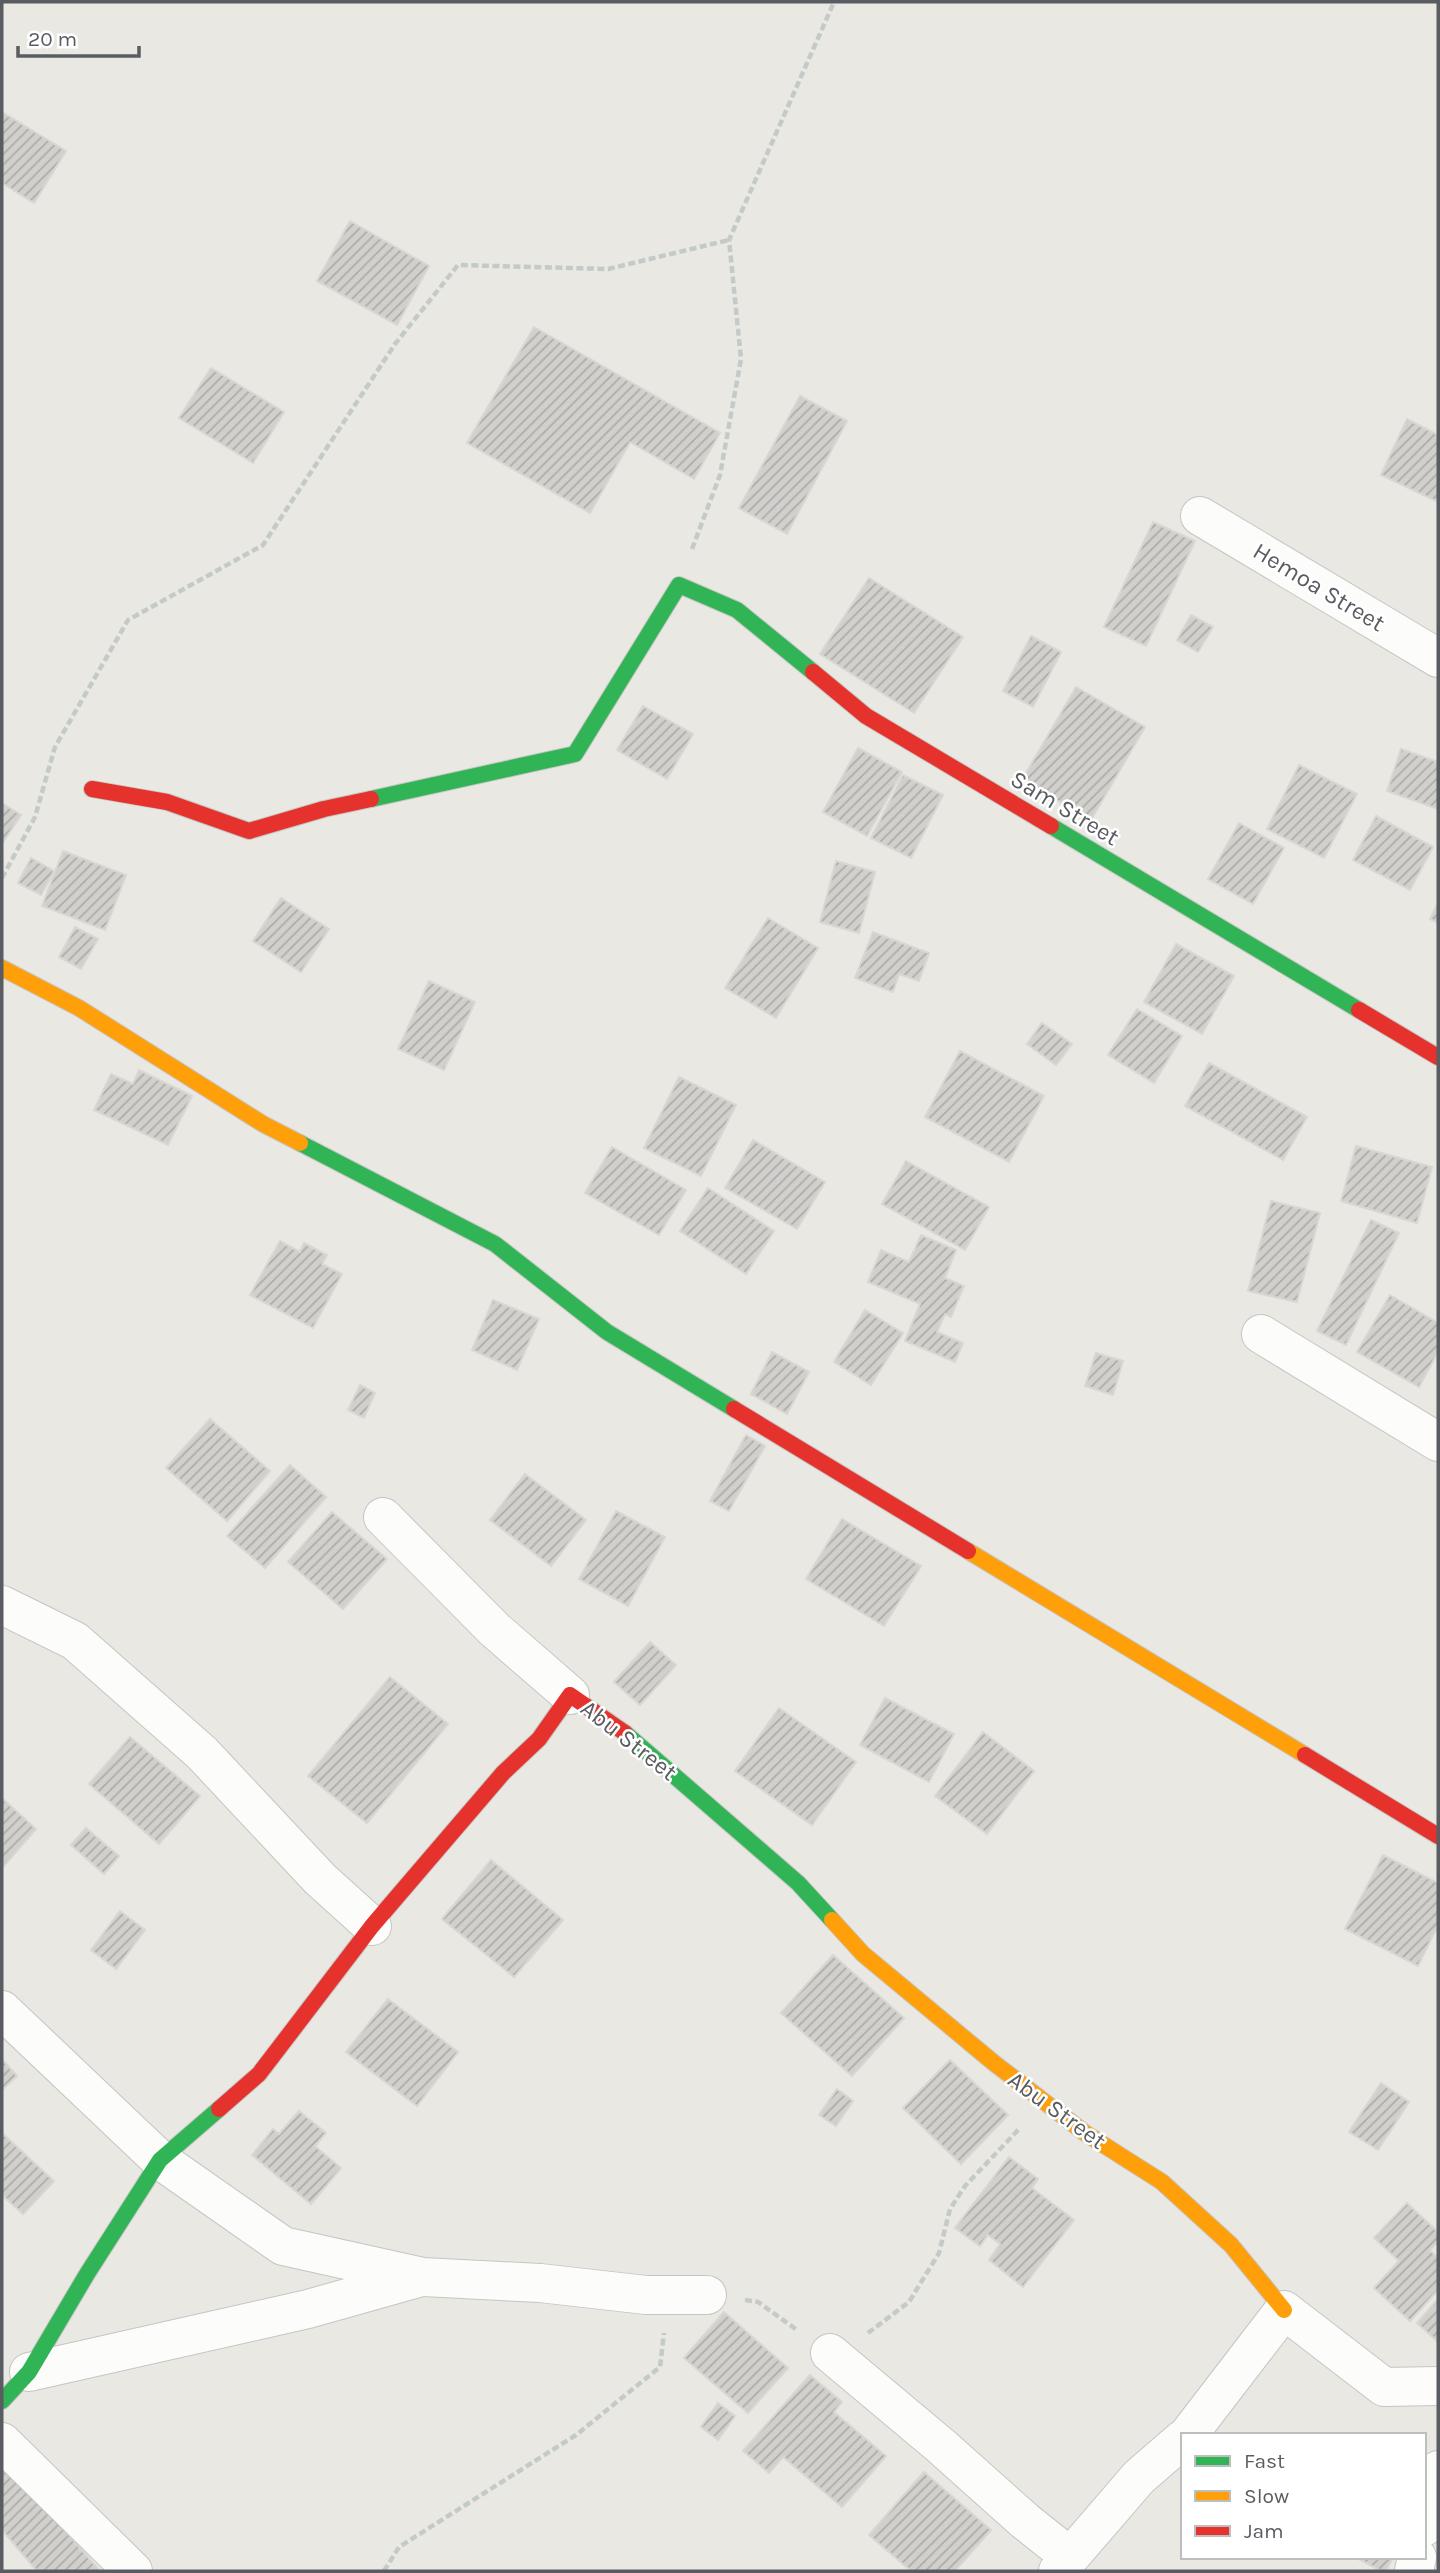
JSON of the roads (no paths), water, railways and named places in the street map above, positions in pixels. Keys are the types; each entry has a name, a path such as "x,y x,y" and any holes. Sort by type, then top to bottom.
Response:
{"street":[{"name":"Hemoa Street","path":"1200,516 1438,658"},
{"name":"Sam Street","path":"92,789 167,802 249,831 324,810 575,754 679,584 737,610 866,716 1438,1057"},
{"path":"2,968 79,1008 263,1124 495,1244 607,1332 1438,1836"},
{"path":"1261,1334 1438,1442"},
{"path":"383,1517 495,1630 570,1695"},
{"path":"2,1605 75,1641 202,1753 320,1879 372,1926"},
{"name":"Abu Street","path":"2,2401 29,2372 87,2274 160,2160 259,2074 372,1926 503,1773 539,1738 570,1695 615,1725 668,1768 797,1883 863,1954 994,2063 1085,2133 1162,2182 1231,2245 1284,2310 1384,2387 1438,2386"},
{"path":"2,2010 160,2160 283,2246 423,2277 540,2283 646,2295 707,2295"},
{"path":"29,2372 308,2309 423,2277"},
{"path":"1190,2433 1284,2310"},
{"path":"830,2353 1025,2521 1063,2564 1139,2477 1181,2441"},
{"path":"2,2442 133,2571"},
{"path":"1426,2519 1438,2470"}]}
